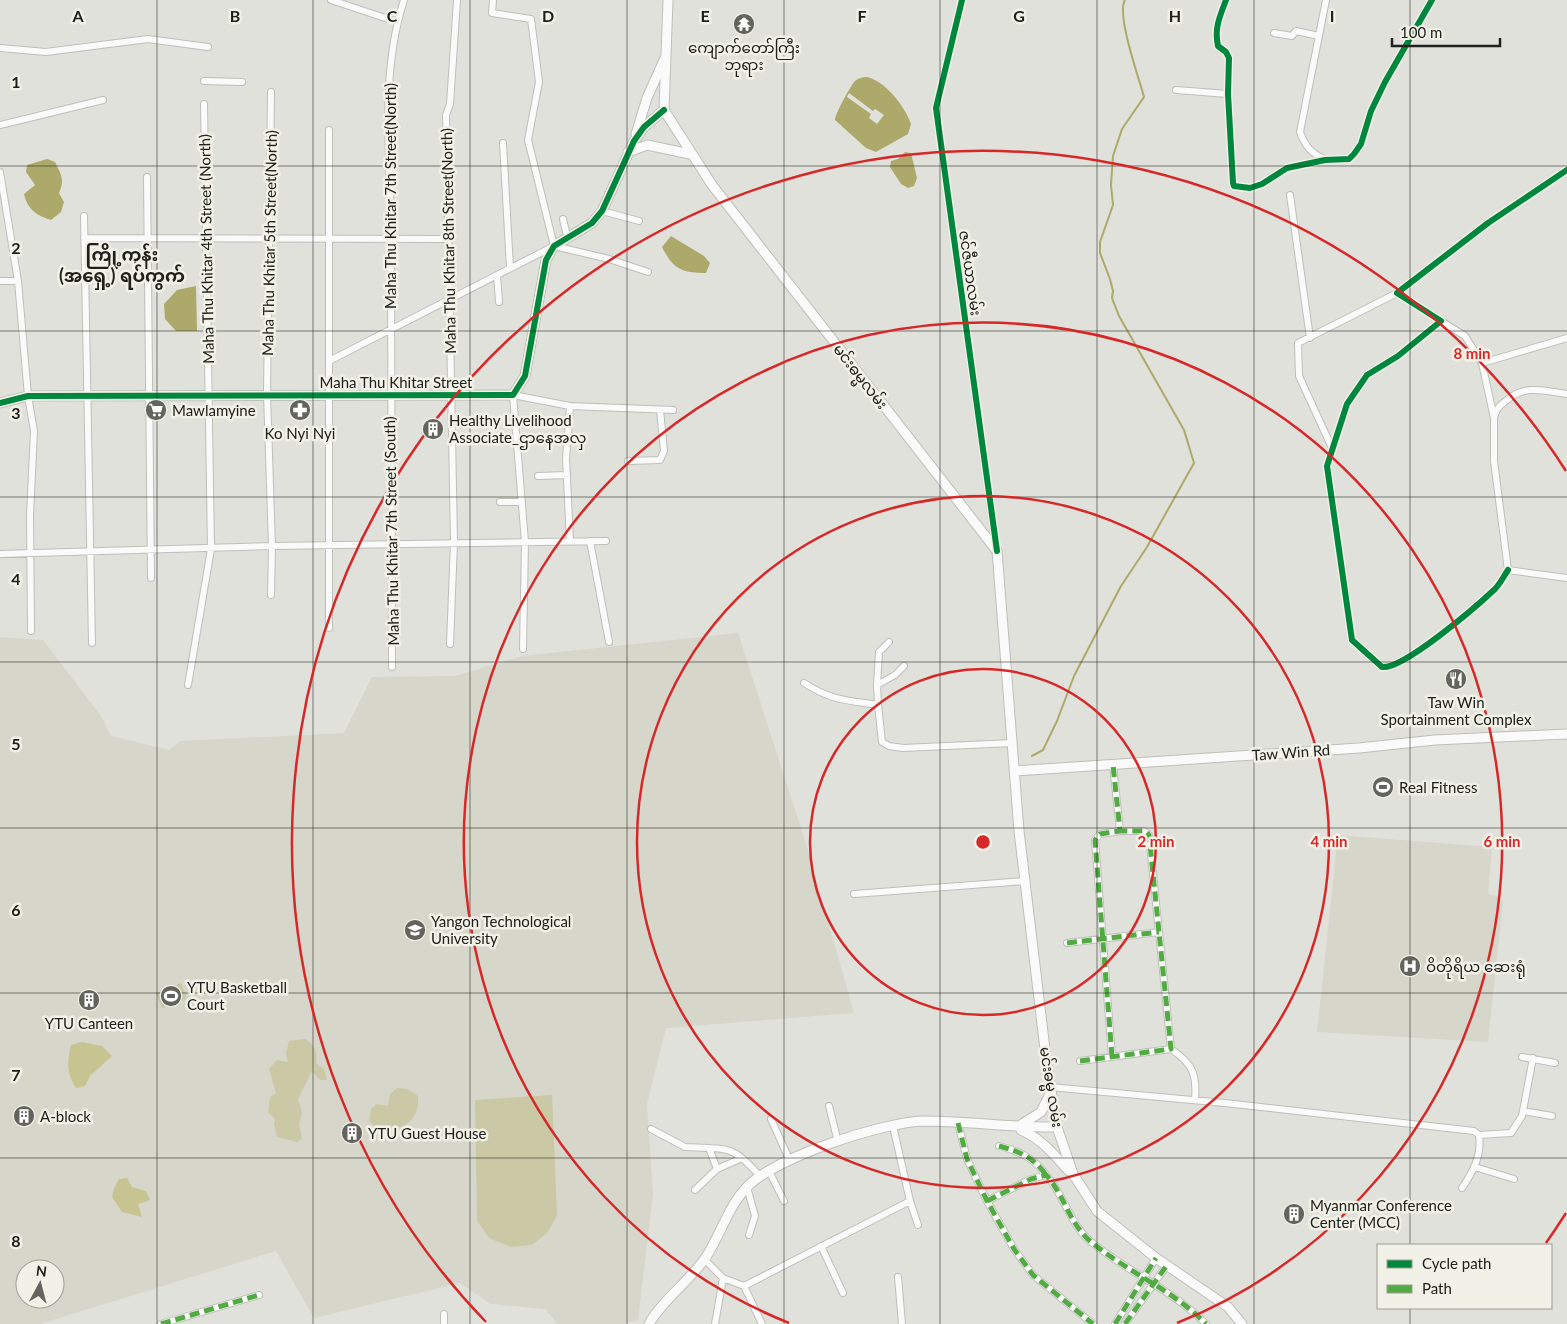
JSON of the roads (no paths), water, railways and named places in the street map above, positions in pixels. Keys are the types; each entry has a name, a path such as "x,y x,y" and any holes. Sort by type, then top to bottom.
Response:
{"main road":[{"path":"514,395 525,376 546,260 554,246 567,236 592,223 602,211 634,141 644,127 664,110 668,0"},
{"path":"634,141 648,98 665,57"},
{"name":"မင်းဓမ္မလမ်း","path":"664,110 690,154 729,208 997,551"},
{"path":"628,152 647,145 690,154"},
{"name":"Maha Thu Khitar Street","path":"0,403 28,396 88,395 451,393 514,395"},
{"path":"997,551 1014,771"},
{"name":"Taw Win Rd","path":"1014,771 1359,748 1435,740 1567,734"},
{"name":"မင်းဓမ္မ လမ်း","path":"1014,771 1050,1089 1057,1127 1073,1174 1097,1211 1156,1258 1228,1307 1242,1324"},
{"path":"1016,1128 1029,1122 1041,1112 1050,1089"},
{"path":"649,1324 704,1259 734,1203 747,1187 760,1176 789,1160 838,1142 892,1126 922,1121 1016,1128 1057,1127"},
{"path":"1016,1128 1030,1134 1054,1153 1073,1174"}],"street":[{"path":"331,0 397,22"},
{"name":"Maha Thu Khitar 7th Street(North)","path":"390,394 391,239 388,101 397,22 404,0"},
{"name":"Maha Thu Khitar 8th Street(North)","path":"450,644 454,542 446,115 450,104 457,0"},
{"path":"493,0 492,13 531,19 539,82 528,140 554,246"},
{"name":"ဇင်ဇီယာလမ်း","path":"962,0 936,108 997,551"},
{"path":"1226,0 1216,27 1216,36 1218,46 1226,52 1229,58 1228,94 1234,186 1250,188 1262,184 1287,168 1325,160 1337,161 1348,159 1361,144 1371,111 1385,82 1432,0"},
{"path":"1325,160 1313,154 1304,143 1300,132 1326,0"},
{"path":"1274,33 1292,36 1296,31 1319,36"},
{"path":"0,48 46,52 148,39 208,47"},
{"path":"204,82 242,82"},
{"path":"1176,90 1228,94"},
{"name":"Maha Thu Khitar 5th Street(North)","path":"271,92 267,394 272,546 271,595"},
{"path":"0,124 103,100"},
{"name":"Maha Thu Khitar 4th Street (North)","path":"188,685 211,549 204,104"},
{"path":"328,130 329,628"},
{"path":"503,143 510,268"},
{"path":"1332,448 1299,376 1298,343 1396,293 1488,223 1567,170"},
{"path":"0,172 2,205 18,281 28,396 34,431 30,552 31,631"},
{"path":"147,177 151,578"},
{"path":"1290,195 1310,338"},
{"path":"602,211 639,221"},
{"path":"84,216 92,643"},
{"path":"563,219 567,236"},
{"path":"0,232 8,230"},
{"path":"84,238 448,239"},
{"path":"329,361 554,246 609,259 648,272"},
{"path":"497,275 499,302"},
{"path":"0,281 18,281"},
{"path":"1396,293 1466,336 1482,363 1494,418 1494,462 1508,570 1496,588 1412,656 1387,668 1382,667 1352,640 1327,466 1346,404 1367,375 1398,356 1441,321"},
{"path":"1482,363 1567,338"},
{"path":"1494,418 1497,408 1516,392 1534,389 1567,394"},
{"name":"Maha Thu Khitar 7th Street (South)","path":"390,394 392,667"},
{"path":"523,650 525,542 514,395 570,406 673,410"},
{"path":"570,406 567,475 570,541"},
{"path":"628,461 660,460 664,451 660,410"},
{"path":"538,476 567,475"},
{"path":"500,502 522,502"},
{"path":"0,554 272,546 606,540"},
{"path":"590,541 609,642"},
{"path":"1508,570 1567,578"},
{"path":"889,642 879,652 877,686 882,742 889,746 903,748 1012,742"},
{"path":"877,686 896,675 904,666"},
{"path":"804,683 821,694 840,701 878,705"},
{"path":"1112,765 1120,831"},
{"path":"1112,1057 1096,840 1100,834 1120,831 1144,831 1149,835 1170,1049"},
{"path":"854,894 1025,881"},
{"path":"1067,943 1159,932"},
{"path":"1080,1061 1170,1049 1185,1058 1193,1072 1196,1084 1195,1100"},
{"path":"1522,1057 1555,1063"},
{"path":"1050,1089 1195,1100 1474,1131 1479,1135 1511,1133 1522,1116 1533,1058"},
{"path":"829,1106 838,1142"},
{"path":"1523,1111 1552,1116"},
{"path":"771,1119 789,1160"},
{"path":"958,1123 967,1159 987,1201 1014,1249 1033,1275 1093,1324"},
{"path":"892,1126 910,1201 918,1225"},
{"path":"652,1129 685,1146 726,1148 735,1152 760,1176"},
{"path":"1462,1188 1475,1167 1479,1135"},
{"path":"999,1146 1018,1151 1038,1164 1046,1174 1070,1217 1089,1240 1169,1294 1206,1324"},
{"path":"709,1148 717,1169"},
{"path":"695,1190 717,1169 742,1158"},
{"path":"1475,1167 1514,1179"},
{"path":"769,1171 784,1201"},
{"path":"987,1201 1031,1179 1046,1174"},
{"path":"747,1187 755,1216 749,1235"},
{"path":"744,1286 910,1201"},
{"path":"821,1246 844,1293"},
{"path":"1115,1324 1156,1258"},
{"path":"704,1259 722,1278 744,1286 762,1324"},
{"path":"1125,1324 1167,1265"},
{"path":"898,1277 902,1324"},
{"path":"715,1324 722,1278"},
{"path":"161,1324 259,1295"},
{"path":"444,1314 444,1324"}],"waterway":[{"path":"1032,756 1043,750 1057,721 1074,676 1121,586 1147,547 1194,463 1184,430 1119,316 1112,298 1113,291 1110,279 1100,253 1100,242 1113,205 1111,185 1113,156 1122,129 1144,97 1133,62 1123,18 1125,0"}],"place":[{"name":"ကျောက်တော်ကြီး ဘုရား","path":"744,24"},
{"name":"Mawlamyine","path":"156,410"},
{"name":"Ko Nyi Nyi","path":"300,410"},
{"name":"Healthy Livelihood Associate_ဌာနေအလှ","path":"433,429"},
{"name":"Taw Win Sportainment Complex","path":"1456,679"},
{"name":"Real Fitness","path":"1383,787"},
{"name":"Yangon Technological University","path":"415,930"},
{"name":"ဝိတိုရိယ ဆေးရုံ","path":"1410,966"},
{"name":"YTU Basketball Court","path":"171,996"},
{"name":"YTU Canteen","path":"89,1000"},
{"name":"A-block","path":"24,1116"},
{"name":"YTU Guest House","path":"352,1133"},
{"name":"Myanmar Conference Center (MCC)","path":"1294,1214"}],"district":[{"name":"ကြို့ကုန်း (အရှေ့) ရပ်ကွက်","path":"122,264"}]}
